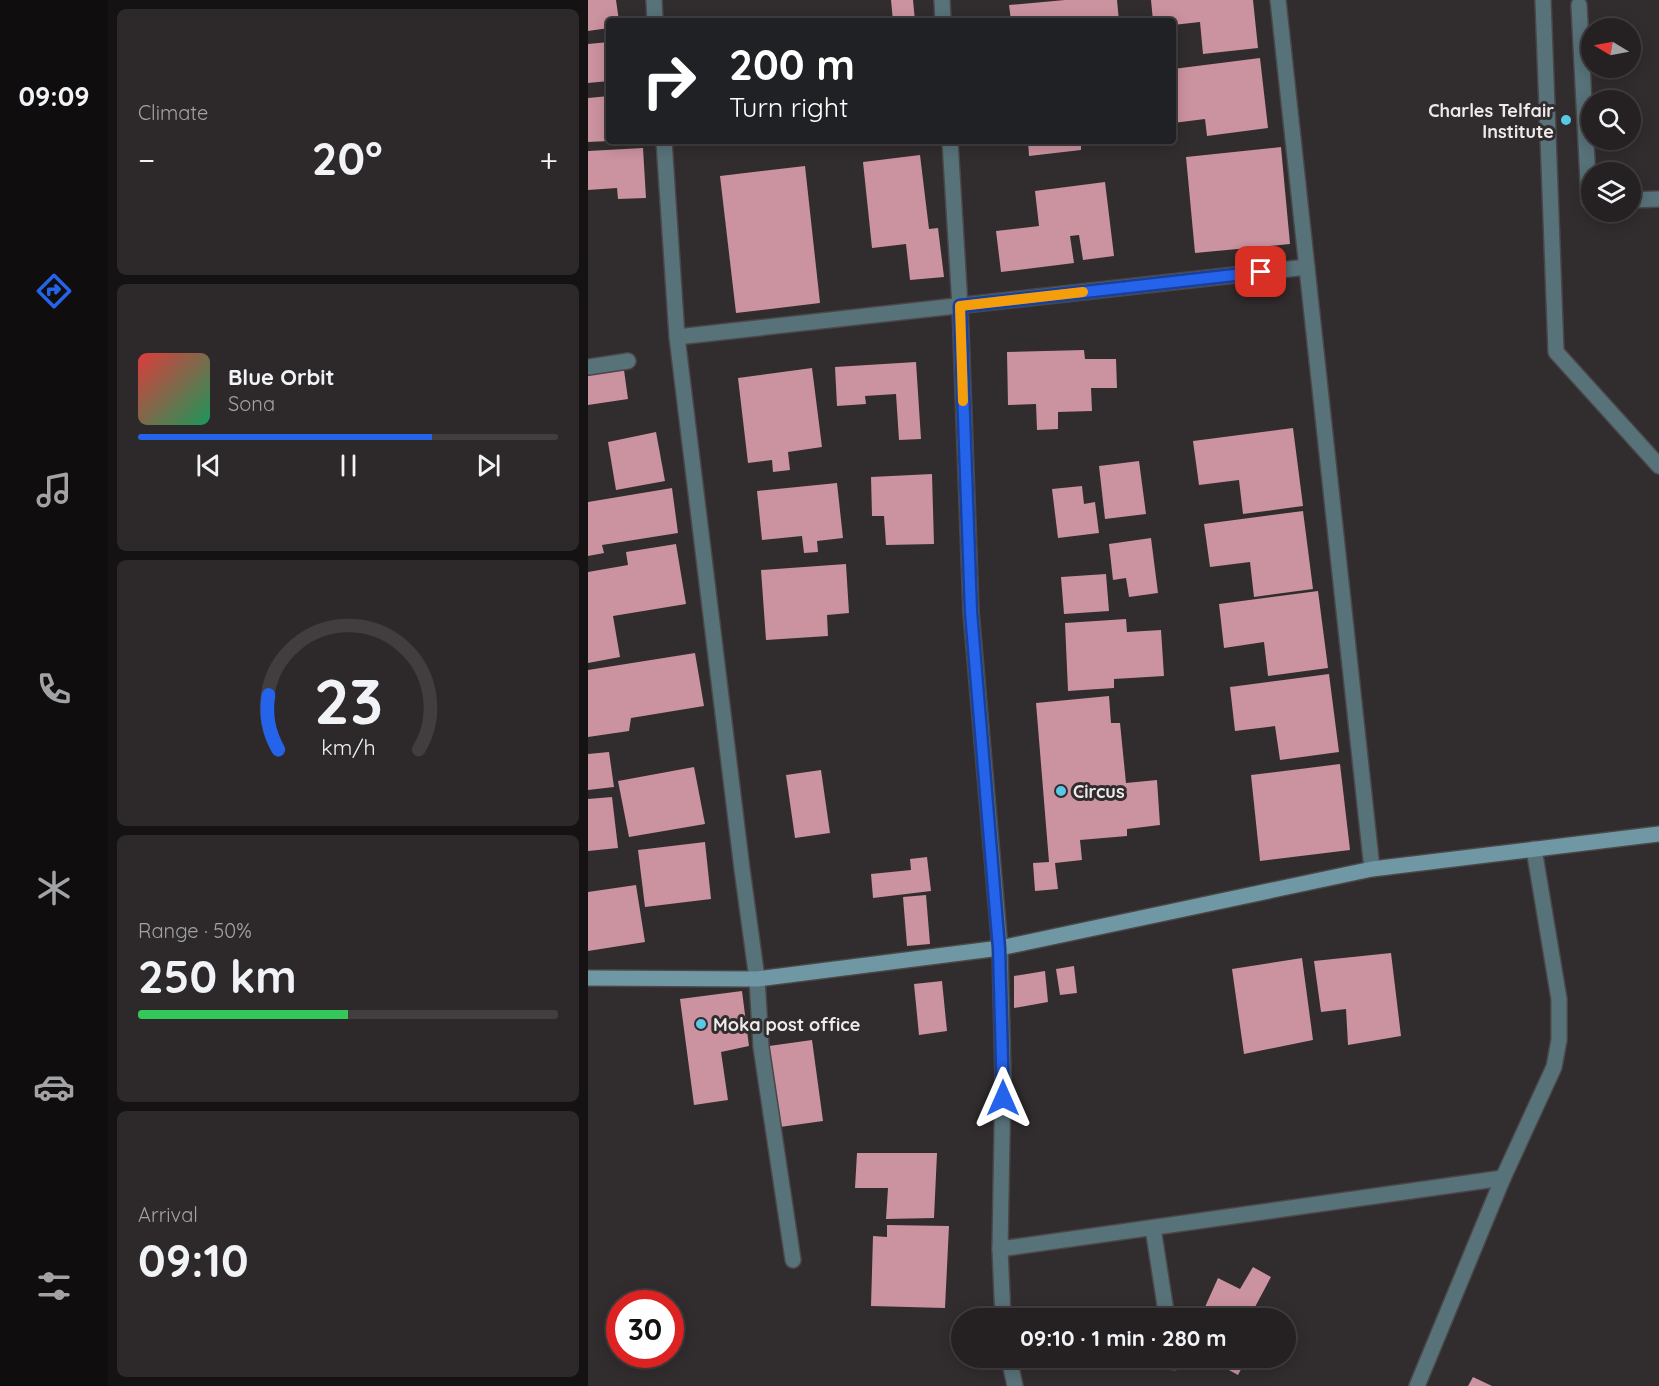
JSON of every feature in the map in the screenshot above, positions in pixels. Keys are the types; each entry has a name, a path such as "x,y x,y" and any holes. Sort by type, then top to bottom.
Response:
{"street":[{"path":"654,0 656,18"},
{"path":"942,0 943,18"},
{"path":"1278,0 1372,869"},
{"path":"1543,0 1556,352 1659,466"},
{"path":"1580,5 1587,162"},
{"path":"664,144 677,337 757,979 761,1047 793,1260"},
{"path":"950,144 960,306 971,612 999,948 1003,1077 1000,1249 1003,1308"},
{"path":"1641,200 1659,199"},
{"path":"677,337 1307,267"},
{"path":"588,367 628,361"},
{"path":"588,978 757,979 999,948 1372,869 1659,834"},
{"path":"1417,1386 1503,1179 1554,1067 1559,1040 1559,999 1534,849"},
{"path":"1000,1249 1503,1179"},
{"path":"1154,1228 1166,1308"},
{"path":"1011,1368 1015,1386"}],"building":[{"path":"588,0 616,0 619,18 606,18 606,28 588,31"},
{"path":"891,0 913,0 915,18 893,18"},
{"path":"1065,0 1117,0 1119,18 1011,18 1009,5"},
{"path":"1151,0 1253,0 1258,48 1203,54 1200,22 1176,25 1176,18 1153,18"},
{"path":"606,42 606,81 588,83 588,44"},
{"path":"1260,58 1268,128 1207,136 1205,119 1176,123 1176,69"},
{"path":"606,96 606,141 588,142 588,98"},
{"path":"1028,144 1081,144 1081,150 1029,156"},
{"path":"1281,147 1290,244 1195,253 1186,157"},
{"path":"643,148 646,198 618,199 617,188 588,190 588,151"},
{"path":"920,155 929,229 938,228 944,277 910,280 906,244 872,248 863,162"},
{"path":"805,166 820,303 736,313 720,176"},
{"path":"1105,182 1114,256 1083,260 1079,235 1070,236 1074,263 1001,272 996,231 1039,226 1035,191"},
{"path":"1084,350 1085,359 1116,359 1117,388 1091,388 1092,411 1058,412 1058,429 1037,430 1036,404 1008,405 1007,352"},
{"path":"916,362 921,439 899,440 896,394 865,396 866,404 837,406 835,367"},
{"path":"812,368 822,447 788,452 790,470 773,472 772,460 748,463 738,378"},
{"path":"624,370 628,399 588,405 588,375"},
{"path":"1293,428 1303,506 1243,514 1239,480 1199,485 1193,441"},
{"path":"656,432 665,481 616,490 608,442"},
{"path":"1139,461 1146,514 1105,519 1099,466"},
{"path":"932,474 934,544 886,545 884,516 872,516 871,477"},
{"path":"837,483 843,538 817,541 818,552 804,553 802,536 762,540 757,491"},
{"path":"1082,486 1084,504 1095,502 1099,533 1058,538 1052,489"},
{"path":"672,488 678,533 602,545 604,553 588,556 588,502"},
{"path":"1303,511 1313,589 1254,597 1250,562 1210,567 1204,524"},
{"path":"1151,538 1158,593 1129,597 1126,578 1113,580 1109,544"},
{"path":"676,544 686,604 613,616 620,657 588,663 588,572 628,565 626,552"},
{"path":"846,564 849,613 827,615 828,636 766,640 761,570"},
{"path":"1106,574 1109,611 1064,614 1061,577"},
{"path":"1318,591 1328,668 1268,676 1264,642 1224,648 1219,604"},
{"path":"1126,619 1127,632 1161,630 1164,676 1114,679 1114,688 1068,691 1065,623"},
{"path":"695,653 704,706 631,718 629,731 588,737 588,670"},
{"path":"1329,674 1339,752 1280,760 1275,726 1235,731 1230,687"},
{"path":"1109,696 1111,723 1120,723 1126,783 1157,780 1160,825 1127,829 1127,836 1080,840 1082,860 1055,863 1058,889 1035,891 1033,863 1049,862 1036,703"},
{"path":"609,752 614,787 588,790 588,754"},
{"path":"1340,764 1350,850 1260,861 1251,775"},
{"path":"694,767 705,824 629,837 618,781"},
{"path":"821,770 830,833 795,838 786,775"},
{"path":"612,797 618,848 588,851 588,799"},
{"path":"705,842 711,899 645,907 638,850"},
{"path":"927,857 931,891 873,898 871,874 911,870 910,859"},
{"path":"636,885 645,942 588,951 588,892"},
{"path":"926,895 930,944 907,946 903,897"},
{"path":"1391,953 1401,1036 1348,1045 1346,1009 1321,1012 1314,961"},
{"path":"1302,958 1313,1040 1244,1054 1232,969"},
{"path":"1074,966 1077,993 1060,995 1056,969"},
{"path":"1045,971 1048,1002 1014,1008 1014,976"},
{"path":"942,981 947,1031 919,1035 914,984"},
{"path":"742,991 749,1046 721,1052 728,1100 694,1105 680,999"},
{"path":"812,1040 823,1121 780,1127 769,1046"},
{"path":"857,1153 937,1153 934,1218 886,1219 888,1188 855,1188"},
{"path":"887,1225 949,1226 945,1308 871,1306 873,1236 887,1237"},
{"path":"1253,1267 1271,1277 1255,1307 1257,1308 1204,1308 1218,1278 1240,1289"},
{"path":"1225,1368 1242,1368 1238,1375"},
{"path":"1473,1377 1492,1386 1468,1386"}],"slow traffic":[{"path":"963,401 960,306 1083,292"}],"place":[{"name":"Charles Telfair Institute","path":"1566,120"},
{"name":"Circus","path":"1061,791"},
{"name":"Moka post office","path":"701,1024"}],"route":[{"path":"1003,1098 999,948 971,612 960,306 1261,272"}]}
